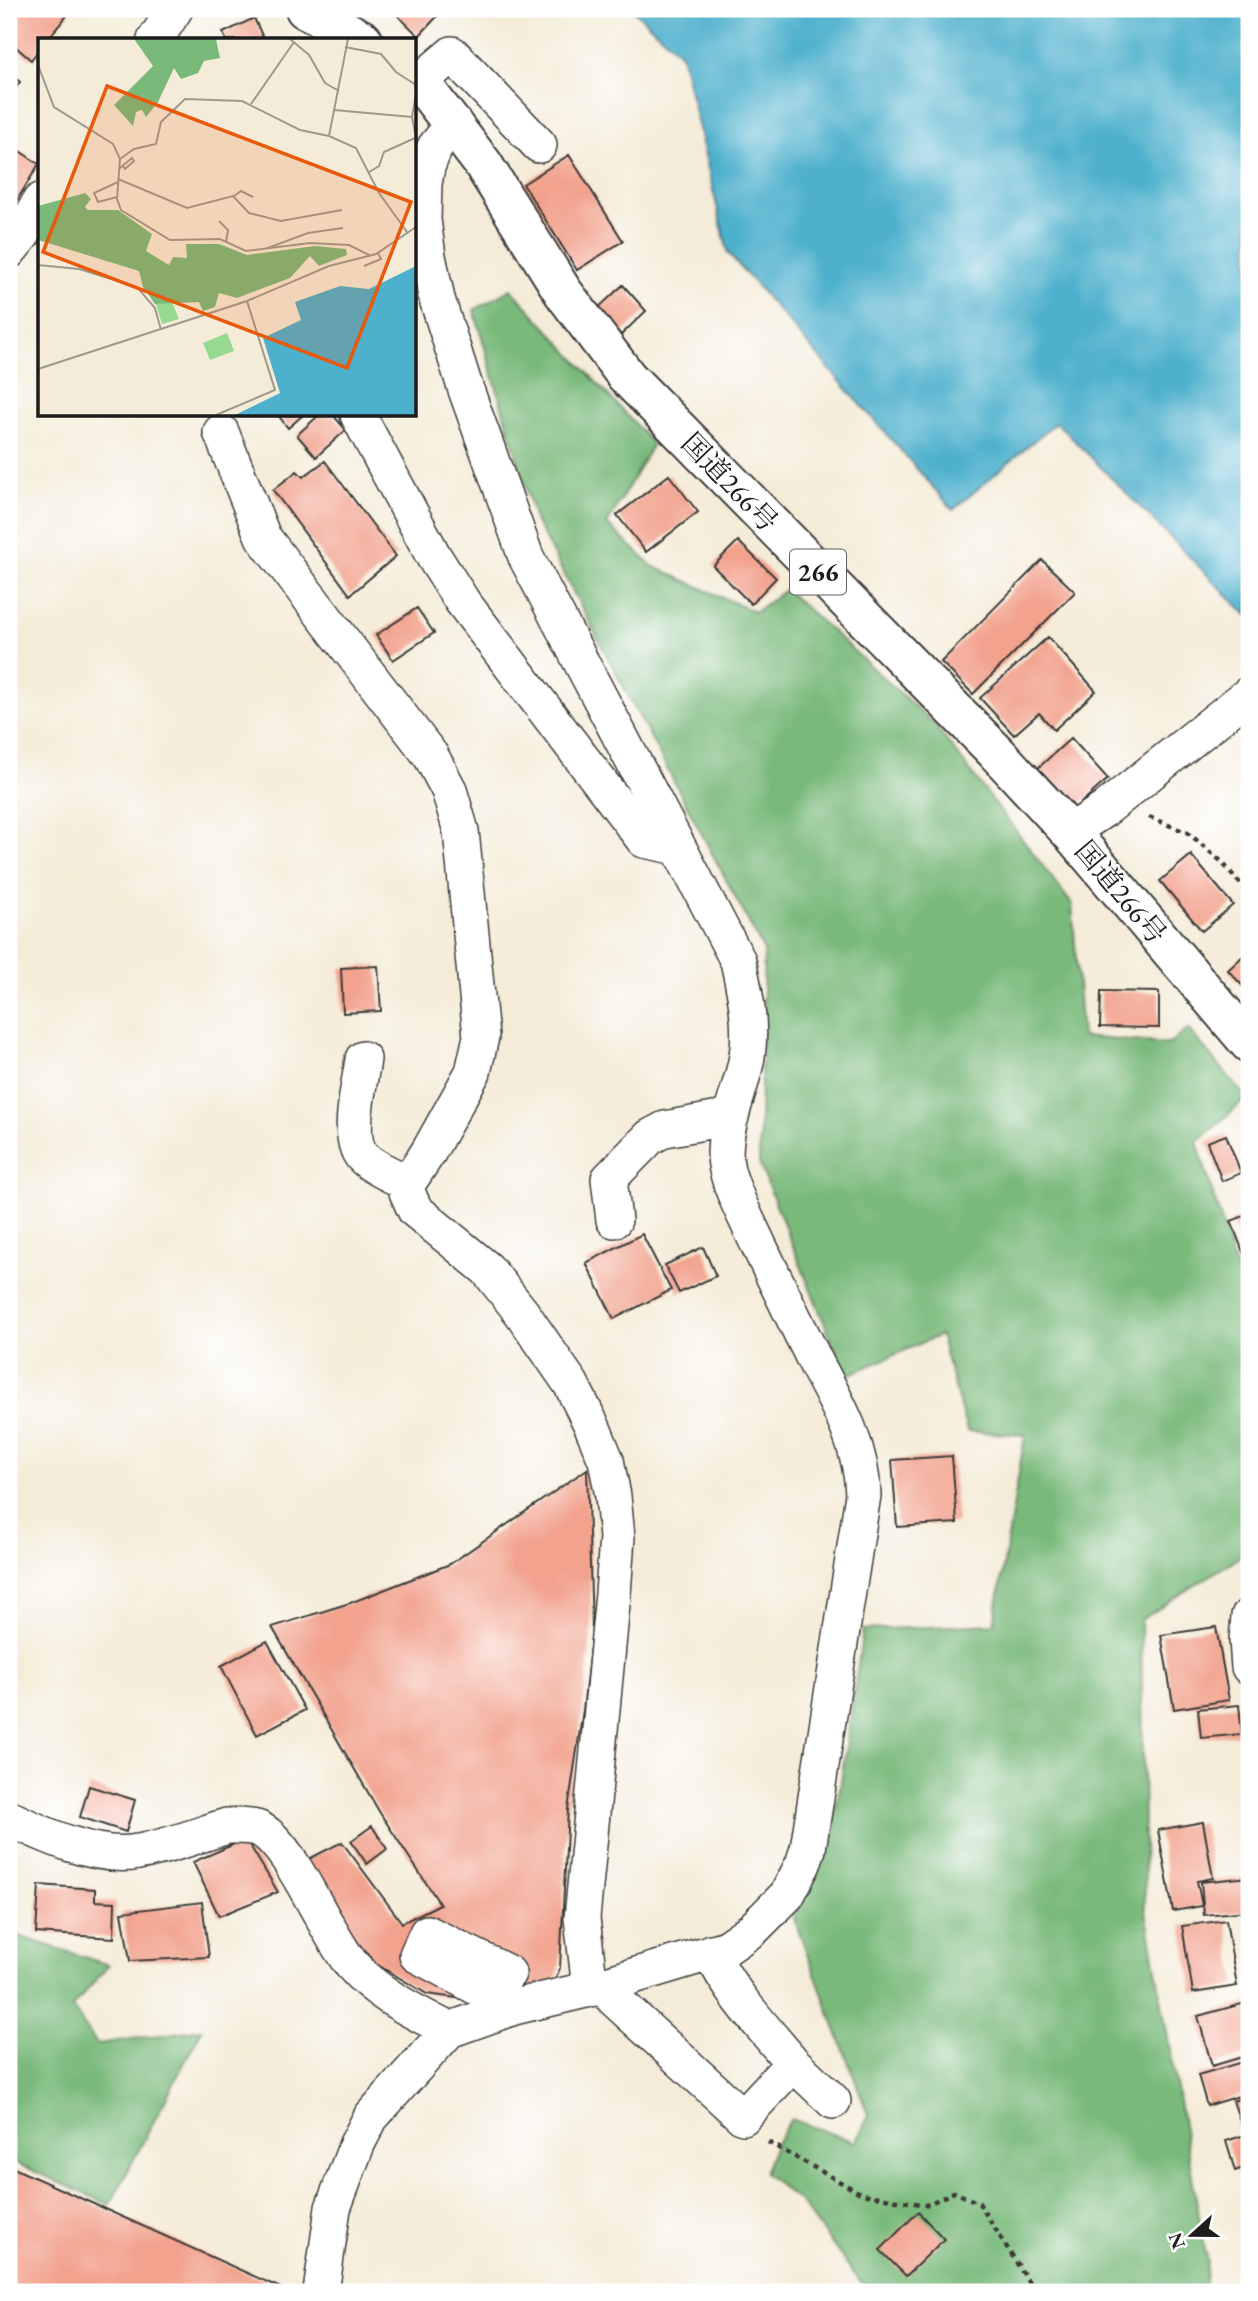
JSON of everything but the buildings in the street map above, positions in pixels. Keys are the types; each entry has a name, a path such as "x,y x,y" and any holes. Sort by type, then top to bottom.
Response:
{"highway":[{"path":"305,9 359,38"},
{"name":"国道266号","path":"416,82 430,94 454,123 483,164 563,292 627,377 995,751 1070,832 1249,1042"}],"street":[{"path":"156,38 175,9"},
{"path":"416,82 452,54 539,145"},
{"path":"321,2292 333,2208 357,2144 372,2117 449,2030 503,2001 604,1990 714,1959 753,1929 786,1895 803,1864 811,1831 863,1495 863,1476 844,1416 790,1312 726,1167 726,1147 748,1053 745,990 738,961 526,557 465,387 437,299 424,238 424,184 435,147 454,123"},
{"path":"9,251 23,234 38,205"},
{"path":"359,416 434,557 462,601 644,840 678,847"},
{"path":"221,432 263,537 430,756 457,810 473,938 481,1037 472,1072 408,1183 407,1192 415,1209 487,1269 522,1313 571,1384 606,1460 617,1537 609,1653 582,1917 604,1990 743,2117 793,2063"},
{"path":"1070,832 1105,809 1249,694"},
{"path":"363,1059 353,1134 356,1147 364,1159 408,1183"},
{"path":"614,1220 610,1179 625,1160 650,1137 665,1129 732,1117"},
{"path":"1249,1616 1249,1667"},
{"path":"9,1818 45,1836 100,1851 120,1853 137,1853 227,1826 240,1825 258,1829 272,1838 288,1857 335,1942 353,1965 375,1986 449,2030"},
{"path":"405,1948 503,2001"},
{"path":"714,1959 793,2063 833,2101"}],"path":[{"path":"1105,809 1126,808 1188,833 1221,861 1249,894"},
{"path":"743,2117 755,2135 862,2194 926,2205 954,2192 979,2203 1035,2292"}],"green space":[{"path":"511,289 653,444 607,524 652,566 755,612 785,590 804,606 933,723 1072,904 1082,1037 1169,1044 1188,1029 1247,1098 1197,1142 1238,1275 1249,1296 1249,1543 1242,1555 1141,1620 1145,1906 1207,2262 1204,2292 868,2292 801,2203 764,2173 775,2145 791,2119 855,2142 868,2114 793,1916 829,1844 841,1782 863,1630 994,1624 1025,1435 967,1431 940,1335 846,1376 759,1163 764,951 535,520 474,310"},
{"path":"9,1933 109,1965 72,2007 97,2044 202,2029 110,2205 9,2160"}],"water":[{"path":"632,9 1249,9 1249,617 1056,422 953,510 728,253 681,54"}]}
